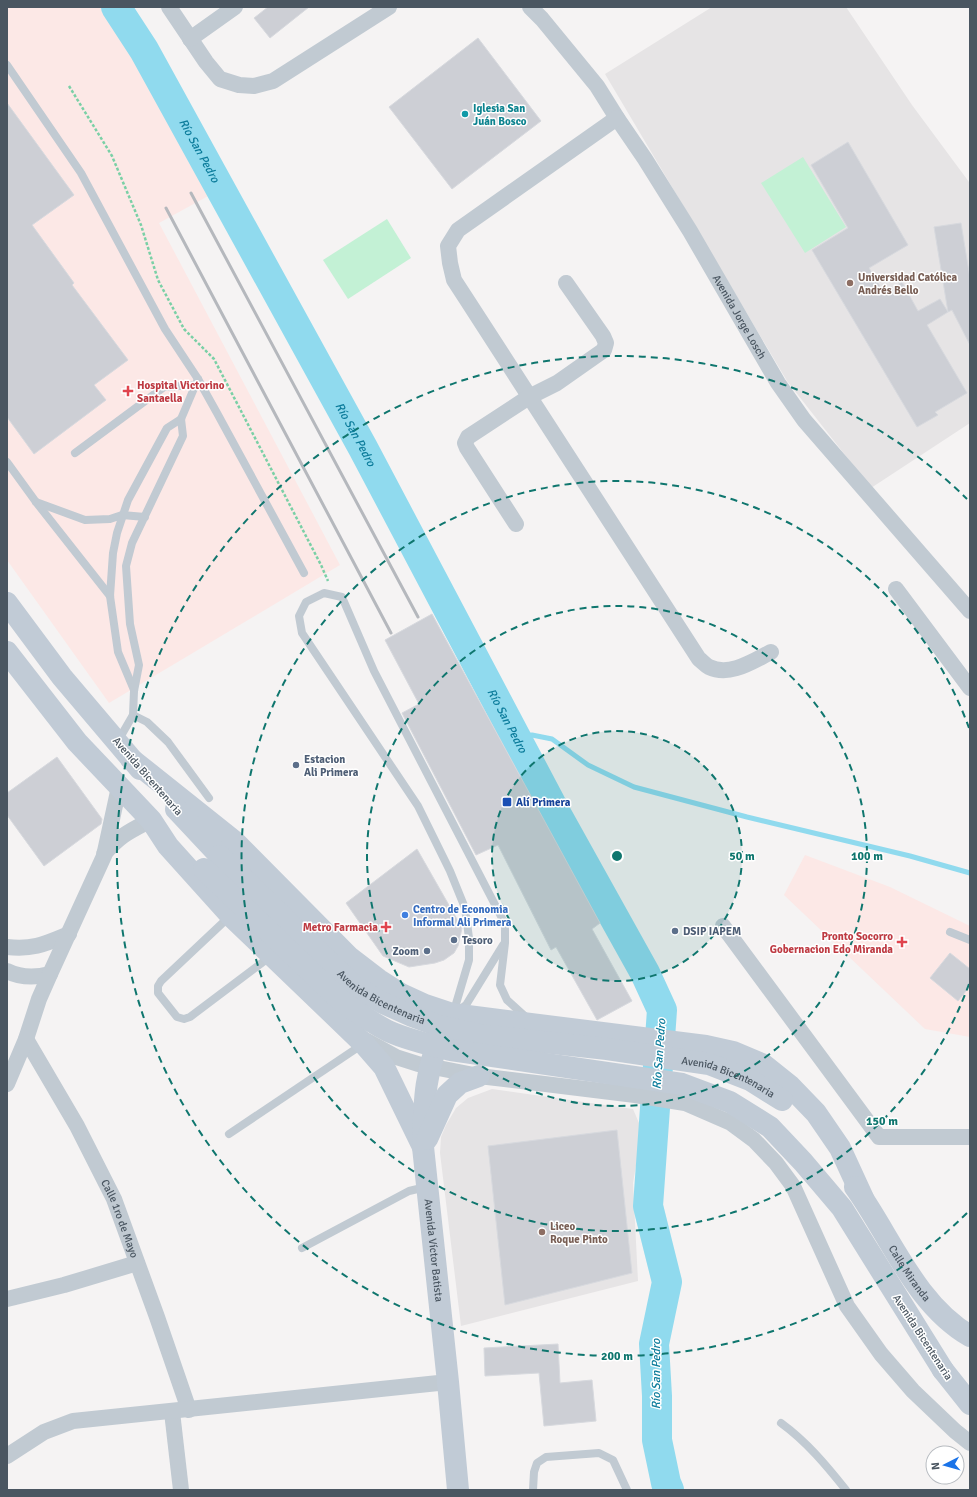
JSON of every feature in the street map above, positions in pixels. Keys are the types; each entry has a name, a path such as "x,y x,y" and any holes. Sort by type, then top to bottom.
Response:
{"street":[{"path":"168,7 220,79 239,85 254,86 273,81 389,7"},
{"path":"190,39 235,7"},
{"name":"Avenida Jorge Losch","path":"530,7 542,18 597,86 690,231 778,383 804,420 970,611"},
{"path":"617,118 458,230 448,246 454,280 699,659 709,667 723,670 741,668 771,652"},
{"path":"516,524 465,443 468,437 529,398 557,383 604,350 606,343 603,336 566,283"},
{"path":"896,589 970,688"},
{"name":"Avenida Bicentenaria","path":"7,603 62,677 124,751 212,863 338,998 362,1016 388,1031 420,1042 451,1050 682,1084 730,1102 770,1127 803,1162 842,1208 943,1370 970,1404"},
{"name":"Avenida Bicentenaria","path":"7,652 77,742 153,823 212,863 354,986 383,1004 439,1026 480,1035 608,1049 709,1064 750,1080 782,1100 812,1127 863,1198"},
{"path":"124,751 234,841 355,961 379,980 401,994 425,1005 452,1014 706,1046 733,1052 764,1065 789,1085 816,1113 840,1148 863,1198"},
{"path":"104,856 119,787"},
{"path":"7,1084 26,1039 39,999 104,856 114,842 126,833 153,823 168,846 231,916 358,1038 384,1067 424,1147"},
{"path":"723,926 879,1137 970,1137"},
{"path":"7,947 19,948 44,946 69,934"},
{"path":"7,971 29,977 38,977 50,974"},
{"name":"Avenida Víctor Batista","path":"452,1014 440,1037 430,1066 424,1110 424,1147 458,1490"},
{"path":"358,1038 396,1057 430,1066 479,1076 635,1095 685,1103 731,1123 754,1140 776,1163 793,1186 847,1306 881,1354 913,1391 955,1431 970,1443"},
{"name":"Calle 1ro de Mayo","path":"26,1039 77,1126 111,1192 189,1410"},
{"path":"424,1147 447,1095 460,1083 479,1076"},
{"name":"Calle Miranda","path":"863,1198 918,1287 943,1316 970,1336"},
{"path":"7,1299 138,1264"},
{"path":"7,1456 44,1432 74,1421 172,1412 448,1382"},
{"path":"172,1412 181,1490"}],"lane":[{"path":"7,66 81,173 165,329 197,382 304,573"},
{"path":"124,751 133,715 134,691 139,665 130,624 126,566 132,543 146,517 183,436 181,419 197,382"},
{"path":"75,453 164,387 197,382"},
{"path":"134,691 118,652 110,596 116,532 128,500 167,428 181,419"},
{"path":"7,462 36,502 110,596"},
{"path":"36,502 85,520 110,519 122,515 146,517"},
{"path":"452,1014 469,960 469,938 465,908 450,871 418,806 302,633 299,616 306,602 324,593 342,597 374,671 505,924 505,942 500,985 507,1000 533,1024"},
{"path":"133,715 147,722 168,742 209,798"},
{"path":"231,916 161,981 158,986 158,993 178,1017 184,1020 190,1017 272,955"},
{"path":"950,932 970,940"},
{"path":"452,1014 466,1005 505,942"},
{"path":"229,1134 358,1038"},
{"path":"302,1248 409,1191 428,1187"},
{"path":"781,1423 797,1434 819,1457 846,1490"},
{"path":"533,1490 534,1472 537,1463 546,1457 599,1453 614,1460 627,1490"}],"path":[{"path":"69,86 112,156 142,225 158,280 184,329 214,359 321,565 328,582 324,593"}],"shaded area":[{"name":"Hospital Victorino Santaella","path":"7,7 105,7 110,14 210,195 159,223 340,565 109,703 7,560"},
{"name":"Universidad Católica Andrés Bello","path":"712,7 846,7 912,105 969,182 970,423 871,488 787,381 605,74"},
{"name":"Pronto Socorro Gobernacion Edo Miranda","path":"805,855 890,887 970,926 970,1037 925,1029 784,895"},
{"name":"Liceo Roque Pinto","path":"492,1089 633,1109 642,1130 633,1183 638,1281 461,1326 440,1153 441,1137 456,1108 468,1098"}],"green space":[{"path":"803,157 846,227 805,253 761,183"},
{"path":"387,219 411,258 348,299 323,260"}],"building":[{"path":"268,7 309,7 270,38 254,18"},
{"name":"Iglesia San Juán Bosco","path":"478,38 541,121 452,189 389,107"},
{"path":"7,103 74,195 32,225 74,283 72,285 128,360 94,385 106,400 34,454 7,417"},
{"path":"848,142 908,245 869,268 884,293 902,282 918,311 940,299 948,312 927,325 967,393 935,412 938,415 917,427 812,250 848,228 811,165"},
{"path":"961,223 970,278 970,345 952,310 948,312 934,227"},
{"path":"432,614 600,923 592,929 632,1001 597,1020 556,947 551,950 498,845 476,855 402,713 419,704 385,640"},
{"path":"57,757 102,819 101,824 44,866 7,815 7,793"},
{"name":"Centro de Economia Informal Ali Primera","path":"417,849 462,928 458,946 454,953 444,960 435,963 409,967 383,956 346,903"},
{"path":"950,953 970,969 970,986 958,1001 930,978"},
{"name":"Liceo Roque Pinto","path":"617,1130 632,1273 505,1305 488,1146"},
{"path":"558,1344 560,1383 592,1380 596,1421 544,1426 539,1373 485,1376 484,1348"}],"waterway":[{"name":"Río San Pedro","path":"116,7 144,50 363,448 557,815 645,973 662,1010 648,1206 667,1282 654,1344 657,1396 657,1440 666,1483 669,1490"},
{"path":"516,737 532,735 552,739 588,765 634,787 747,817 910,856 970,873"}],"railway":[{"path":"191,193 418,617"},
{"path":"166,208 391,633"}],"place":[{"name":"Iglesia San Juán Bosco","path":"465,114"},
{"name":"Universidad Católica Andrés Bello","path":"850,283"},
{"name":"Hospital Victorino Santaella","path":"128,391"},
{"name":"Estacion Ali Primera","path":"296,765"},
{"name":"Alí Primera","path":"507,802"},
{"name":"Centro de Economia Informal Ali Primera","path":"405,915"},
{"name":"Metro Farmacia","path":"386,927"},
{"name":"DSIP IAPEM","path":"675,931"},
{"name":"Tesoro","path":"454,940"},
{"name":"Pronto Socorro Gobernacion Edo Miranda","path":"902,942"},
{"name":"Zoom","path":"427,951"},
{"name":"Liceo Roque Pinto","path":"542,1232"}]}
